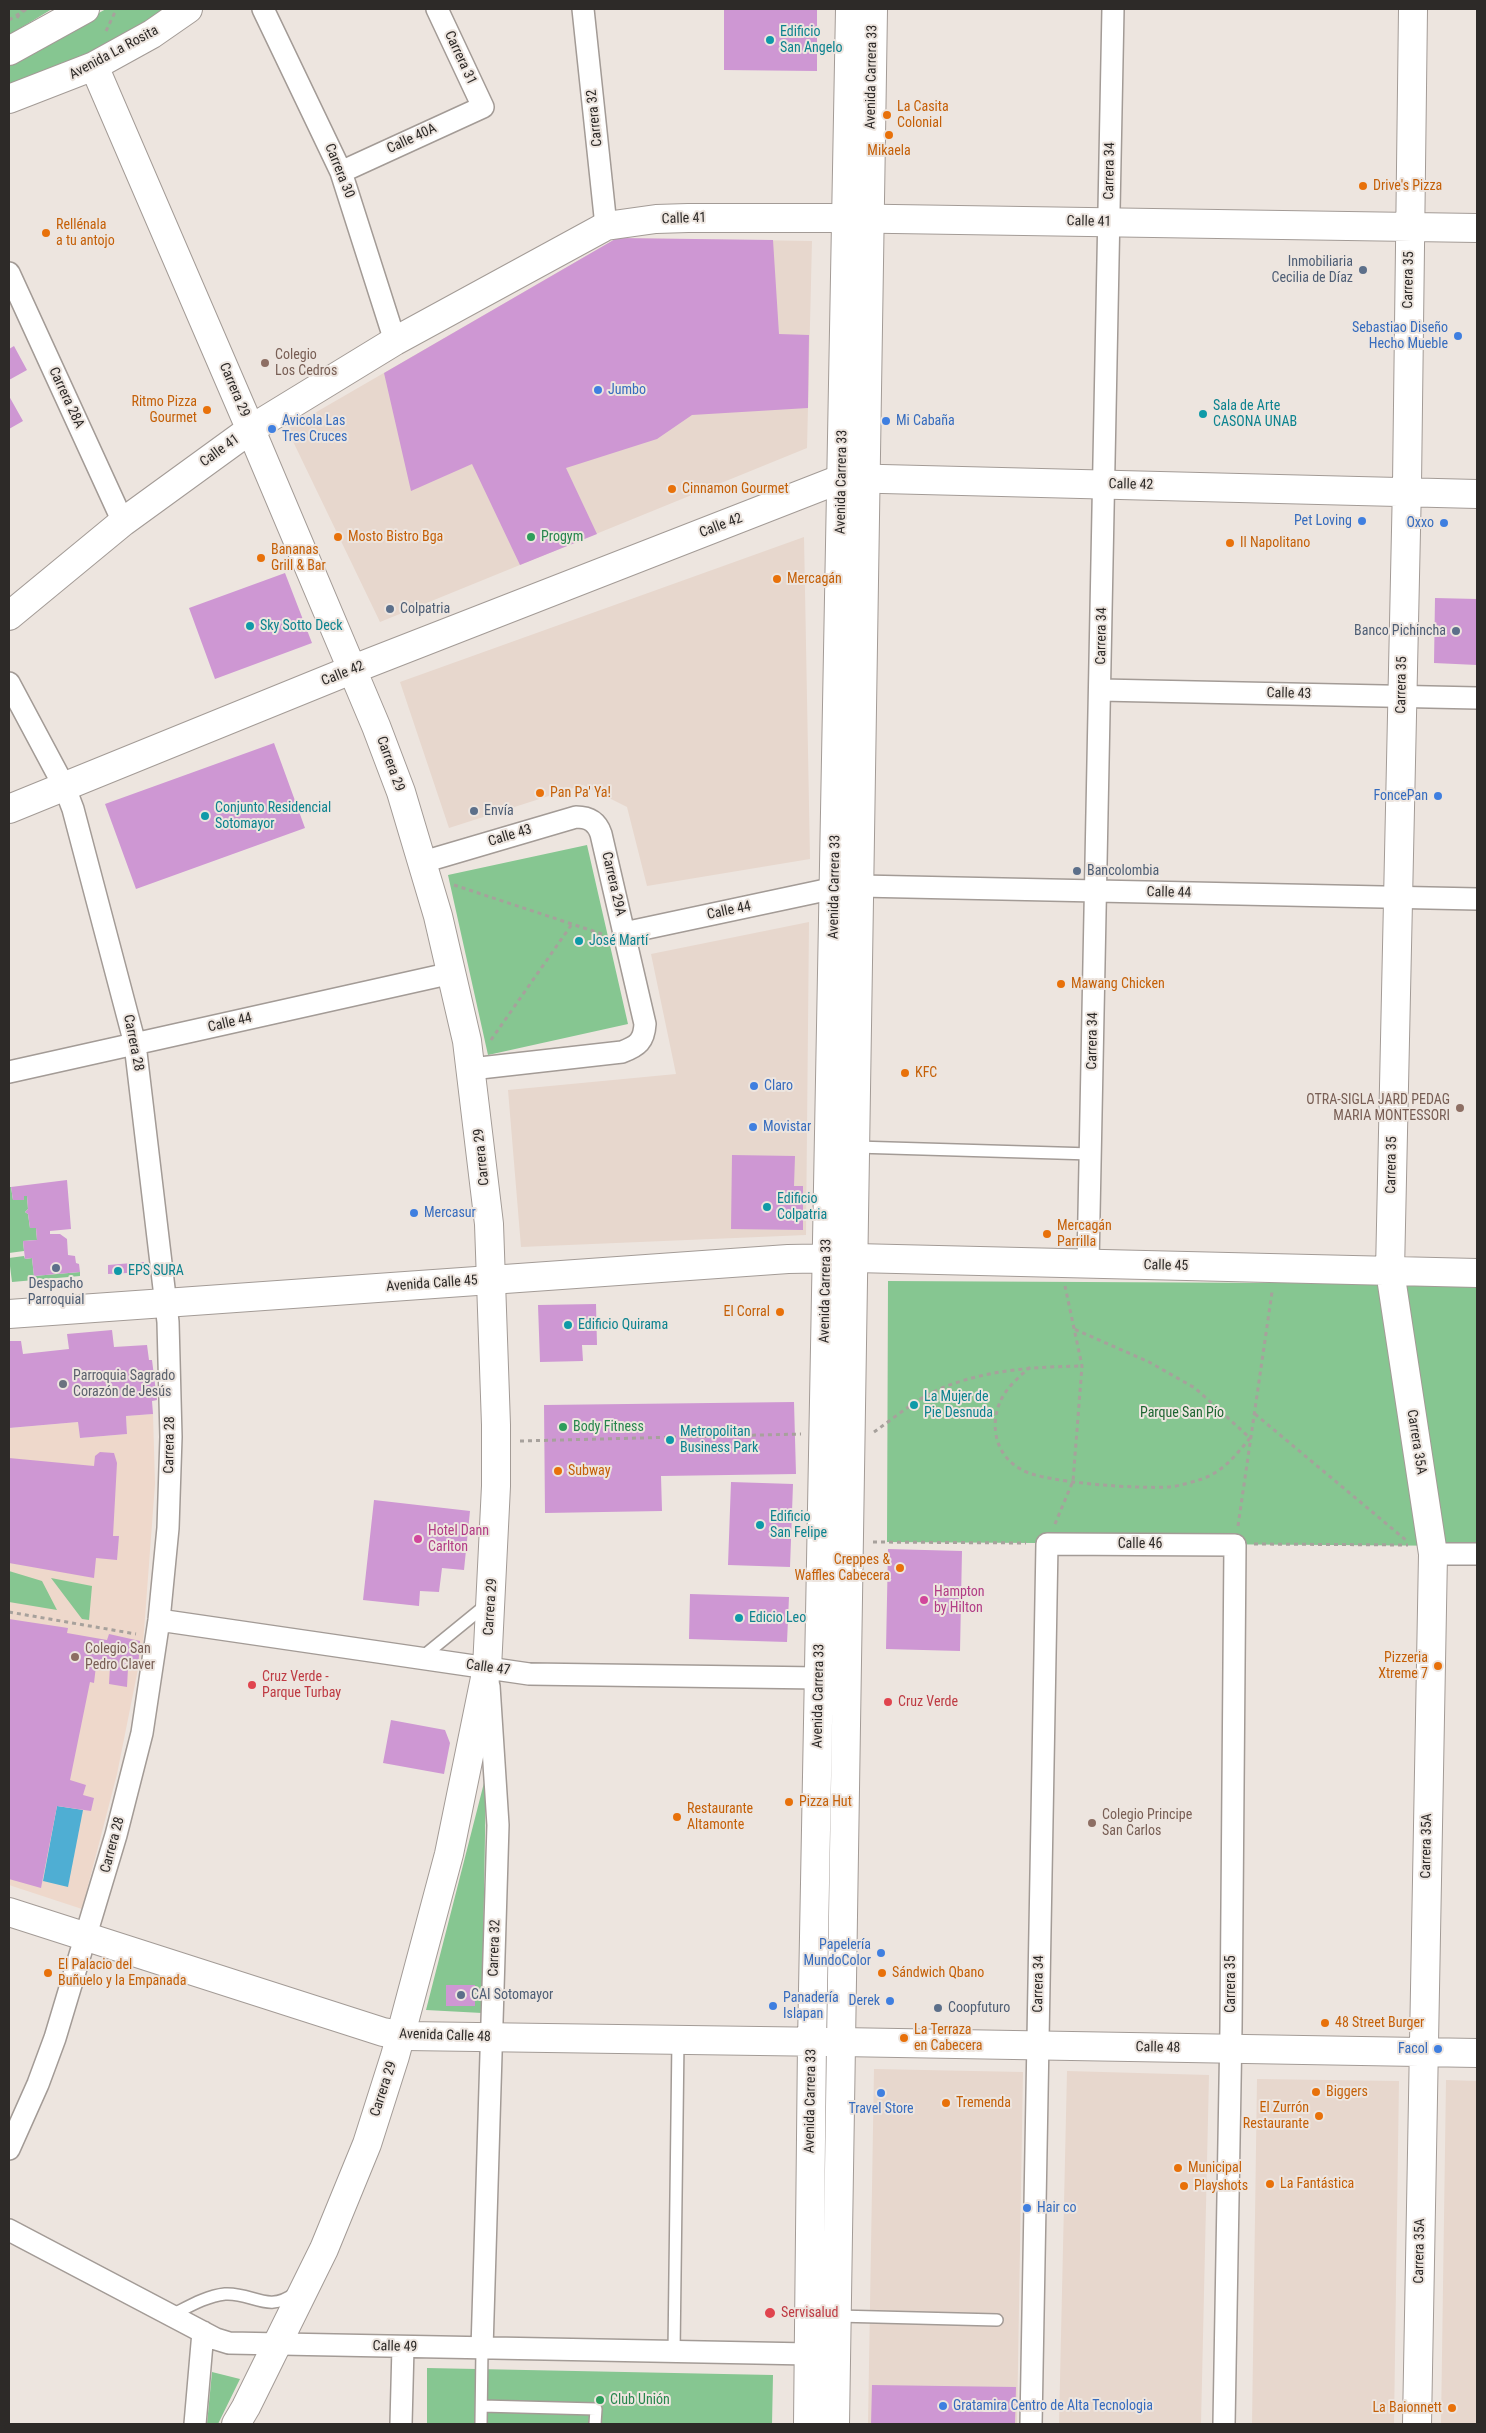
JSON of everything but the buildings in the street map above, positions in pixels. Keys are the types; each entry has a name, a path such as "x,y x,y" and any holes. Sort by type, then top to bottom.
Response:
{"street":[{"path":"9,51 85,9"},
{"name":"Avenida La Rosita","path":"9,99 94,66 152,34 188,9"},
{"name":"Carrera 30","path":"263,9 341,172 395,342"},
{"name":"Carrera 31","path":"437,9 483,107"},
{"name":"Carrera 32","path":"583,9 606,226"},
{"name":"Avenida Carrera 33","path":"808,2424 812,2042 827,1258 847,887 858,218 850,9"},
{"name":"Avenida Carrera 33","path":"858,218 873,9"},
{"name":"Carrera 34","path":"1088,1264 1101,690 1113,9"},
{"name":"Carrera 35","path":"1390,1271 1406,492 1413,9"},
{"name":"Carrera 29","path":"94,66 251,429 376,726 401,792 425,869 452,973 471,1069 489,1224 496,1441 492,1601 487,1668 448,1854 400,2035 355,2177 324,2249 236,2424"},
{"name":"Calle 40A","path":"341,172 483,107"},
{"name":"Calle 41","path":"9,616 123,522 251,429 395,342 606,226 680,218 858,218 1477,228"},
{"name":"Carrera 28A","path":"9,273 123,522"},
{"name":"Calle 42","path":"9,809 66,788 351,670 854,479 1477,494"},
{"name":"Carrera 28","path":"9,683 66,788 135,1044 170,1350 168,1528 158,1629 142,1733 87,1937 48,2057 9,2150"},
{"name":"Calle 43","path":"1101,690 1477,698"},
{"name":"Calle 43","path":"425,869 570,818 588,818 596,823"},
{"name":"Carrera 29A","path":"471,1069 622,1052 640,1044 645,1024 602,834 596,823"},
{"name":"Avenida Carrera 33","path":"835,2424 856,1148 847,887"},
{"name":"Calle 44","path":"625,937 847,887 1477,899"},
{"name":"Calle 44","path":"9,1072 452,973"},
{"name":"Avenida Calle 45","path":"9,1314 492,1280 827,1258 855,1258"},
{"name":"Calle 45","path":"855,1258 1477,1273"},
{"name":"Carrera 35A","path":"1390,1271 1423,1550 1423,2052 1418,2424"},
{"name":"Carrera 34","path":"1031,2424 1047,1544"},
{"name":"Calle 46","path":"1047,1544 1235,1544"},
{"name":"Carrera 35","path":"1224,2424 1235,1544"},
{"path":"1423,1550 1477,1554"},
{"name":"Calle 47","path":"158,1629 420,1658 542,1675 819,1678"},
{"name":"Carrera 32","path":"482,2348 498,1825 497,1778 487,1668"},
{"name":"Avenida Calle 48","path":"9,1912 400,2035 492,2038 840,2042"},
{"name":"Calle 48","path":"840,2042 1477,2052"},
{"name":"Calle 49","path":"9,2230 202,2332 229,2343 809,2354"},
{"path":"195,2424 202,2332"},
{"path":"401,2424 403,2347"}],"lane":[{"path":"856,1148 1091,1154"},
{"path":"420,1658 492,1601"},
{"path":"674,2352 678,2040"},
{"path":"172,2315 218,2295 229,2294 262,2303 275,2302 288,2298 306,2284"},
{"path":"837,2316 997,2320"},
{"path":"482,2348 482,2424"},
{"path":"482,2406 596,2408 595,2424"}],"path":[{"path":"10,19 28,9"},
{"path":"425,869 572,924 625,937"},
{"path":"471,1069 572,924"},
{"path":"850,1542 1047,1544 1073,1481 1082,1366 1059,1263"},
{"path":"1275,1268 1235,1544 1423,1550"},
{"path":"1074,1329 1149,1362 1195,1388 1250,1438"},
{"path":"874,1432 934,1392 966,1379 1030,1367 1082,1366"},
{"path":"1030,1367 1015,1381 1000,1402 995,1431 999,1448 1008,1461 1023,1471 1042,1477 1073,1481 1170,1487 1202,1479 1225,1467 1250,1438"},
{"path":"1254,1413 1423,1550"},
{"path":"496,1441 809,1434"},
{"path":"9,1612 158,1629"}],"shaded area":[{"name":"Jumbo","path":"617,238 812,241 807,448 380,622 287,429"},
{"path":"804,537 810,859 647,886 627,807 583,785 449,828 400,682"},
{"path":"809,922 806,1235 521,1247 508,1090 676,1074 651,954"},
{"name":"Colegio San Pedro Claver","path":"153,1414 155,1484 143,1644 117,1774 82,1909 9,1885 9,1428 78,1422 80,1438 127,1434 126,1416"},
{"path":"874,2069 1023,2072 1017,2424 868,2424"},
{"path":"1067,2071 1209,2075 1201,2424 1059,2424"},
{"path":"1257,2079 1399,2081 1394,2424 1252,2424"},
{"path":"1446,2080 1477,2081 1477,2424 1441,2424"}],"green space":[{"path":"9,9 52,9 9,35"},
{"path":"106,9 172,9 136,36 9,89 9,62"},
{"path":"587,845 628,1024 488,1055 448,875"},
{"path":"9,1187 11,1187 13,1200 24,1200 24,1196 27,1196 28,1209 25,1212 28,1214 30,1228 36,1228 37,1240 23,1241 24,1251 9,1253"},
{"path":"24,1256 25,1259 32,1258 34,1276 80,1272 80,1276 12,1282 9,1258"},
{"name":"Parque San Pío","path":"888,1281 1477,1284 1477,1546 887,1542"},
{"path":"9,1571 42,1581 57,1610 9,1602"},
{"path":"51,1578 92,1586 89,1620 82,1619"},
{"path":"486,1775 482,2013 426,2010"},
{"name":"Club Unión","path":"427,2368 773,2375 772,2424 427,2424"},
{"path":"212,2372 240,2379 218,2424 207,2424"}],"water":[{"path":"57,1806 83,1810 68,1887 43,1881"}],"place":[{"name":"Edificio San Angelo","path":"770,40"},
{"name":"La Casita Colonial","path":"887,115"},
{"name":"Mikaela","path":"889,135"},
{"name":"Drive's Pizza","path":"1363,186"},
{"name":"Rellénala a tu antojo","path":"46,233"},
{"name":"Inmobiliaria Cecilia de Díaz","path":"1363,270"},
{"name":"Sebastiao Diseño Hecho Mueble","path":"1458,336"},
{"name":"Colegio Los Cedros","path":"265,363"},
{"name":"Jumbo","path":"598,390"},
{"name":"Ritmo Pizza Gourmet","path":"207,410"},
{"name":"Sala de Arte CASONA UNAB","path":"1203,414"},
{"name":"Mi Cabaña","path":"886,421"},
{"name":"Avicola Las Tres Cruces","path":"272,429"},
{"name":"Cinnamon Gourmet","path":"672,489"},
{"name":"Pet Loving","path":"1362,521"},
{"name":"Oxxo","path":"1444,523"},
{"name":"Mosto Bistro Bga","path":"338,537"},
{"name":"Progym","path":"531,537"},
{"name":"Il Napolitano","path":"1230,543"},
{"name":"Bananas Grill & Bar","path":"261,558"},
{"name":"Mercagán","path":"777,579"},
{"name":"Colpatria","path":"390,609"},
{"name":"Sky Sotto Deck","path":"250,626"},
{"name":"Banco Pichincha","path":"1456,631"},
{"name":"Pan Pa' Ya!","path":"540,793"},
{"name":"FoncePan","path":"1438,796"},
{"name":"Envía","path":"474,811"},
{"name":"Conjunto Residencial Sotomayor","path":"205,816"},
{"name":"Bancolombia","path":"1077,871"},
{"name":"José Martí","path":"579,941"},
{"name":"Mawang Chicken","path":"1061,984"},
{"name":"KFC","path":"905,1073"},
{"name":"Claro","path":"754,1086"},
{"name":"OTRA-SIGLA JARD PEDAG MARIA MONTESSORI","path":"1460,1108"},
{"name":"Movistar","path":"753,1127"},
{"name":"Edificio Colpatria","path":"767,1207"},
{"name":"Mercasur","path":"414,1213"},
{"name":"Mercagán Parrilla","path":"1047,1234"},
{"name":"Despacho Parroquial","path":"56,1268"},
{"name":"EPS SURA","path":"118,1271"},
{"name":"El Corral","path":"780,1312"},
{"name":"Edificio Quirama","path":"568,1325"},
{"name":"Parroquia Sagrado Corazón de Jesús","path":"63,1384"},
{"name":"La Mujer de Pie Desnuda","path":"914,1405"},
{"name":"Body Fitness","path":"563,1427"},
{"name":"Metropolitan Business Park","path":"670,1440"},
{"name":"Subway","path":"558,1471"},
{"name":"Edificio San Felipe","path":"760,1525"},
{"name":"Hotel Dann Carlton","path":"418,1539"},
{"name":"Creppes & Waffles Cabecera","path":"900,1568"},
{"name":"Hampton by Hilton","path":"924,1600"},
{"name":"Edicio Leo","path":"739,1618"},
{"name":"Colegio San Pedro Claver","path":"75,1657"},
{"name":"Pizzeria Xtreme 7","path":"1438,1666"},
{"name":"Cruz Verde - Parque Turbay","path":"252,1685"},
{"name":"Cruz Verde","path":"888,1702"},
{"name":"Pizza Hut","path":"789,1802"},
{"name":"Restaurante Altamonte","path":"677,1817"},
{"name":"Colegio Principe San Carlos","path":"1092,1823"},
{"name":"Papelería MundoColor","path":"881,1953"},
{"name":"El Palacio del Buñuelo y la Empanada","path":"48,1973"},
{"name":"Sándwich Qbano","path":"882,1973"},
{"name":"CAI Sotomayor","path":"461,1995"},
{"name":"Derek","path":"890,2001"},
{"name":"Panadería Islapan","path":"773,2006"},
{"name":"Coopfuturo","path":"938,2008"},
{"name":"48 Street Burger","path":"1325,2023"},
{"name":"La Terraza en Cabecera","path":"904,2038"},
{"name":"Facol","path":"1438,2049"},
{"name":"Biggers","path":"1316,2092"},
{"name":"Travel Store","path":"881,2093"},
{"name":"Tremenda","path":"946,2103"},
{"name":"El Zurrón Restaurante","path":"1319,2116"},
{"name":"Municipal","path":"1178,2168"},
{"name":"La Fantástica","path":"1270,2184"},
{"name":"Playshots","path":"1184,2186"},
{"name":"Hair co","path":"1027,2208"},
{"name":"Servisalud","path":"770,2313"},
{"name":"Club Unión","path":"600,2400"},
{"name":"Gratamira Centro de Alta Tecnologia","path":"943,2406"},
{"name":"La Baionnett","path":"1452,2408"}]}
